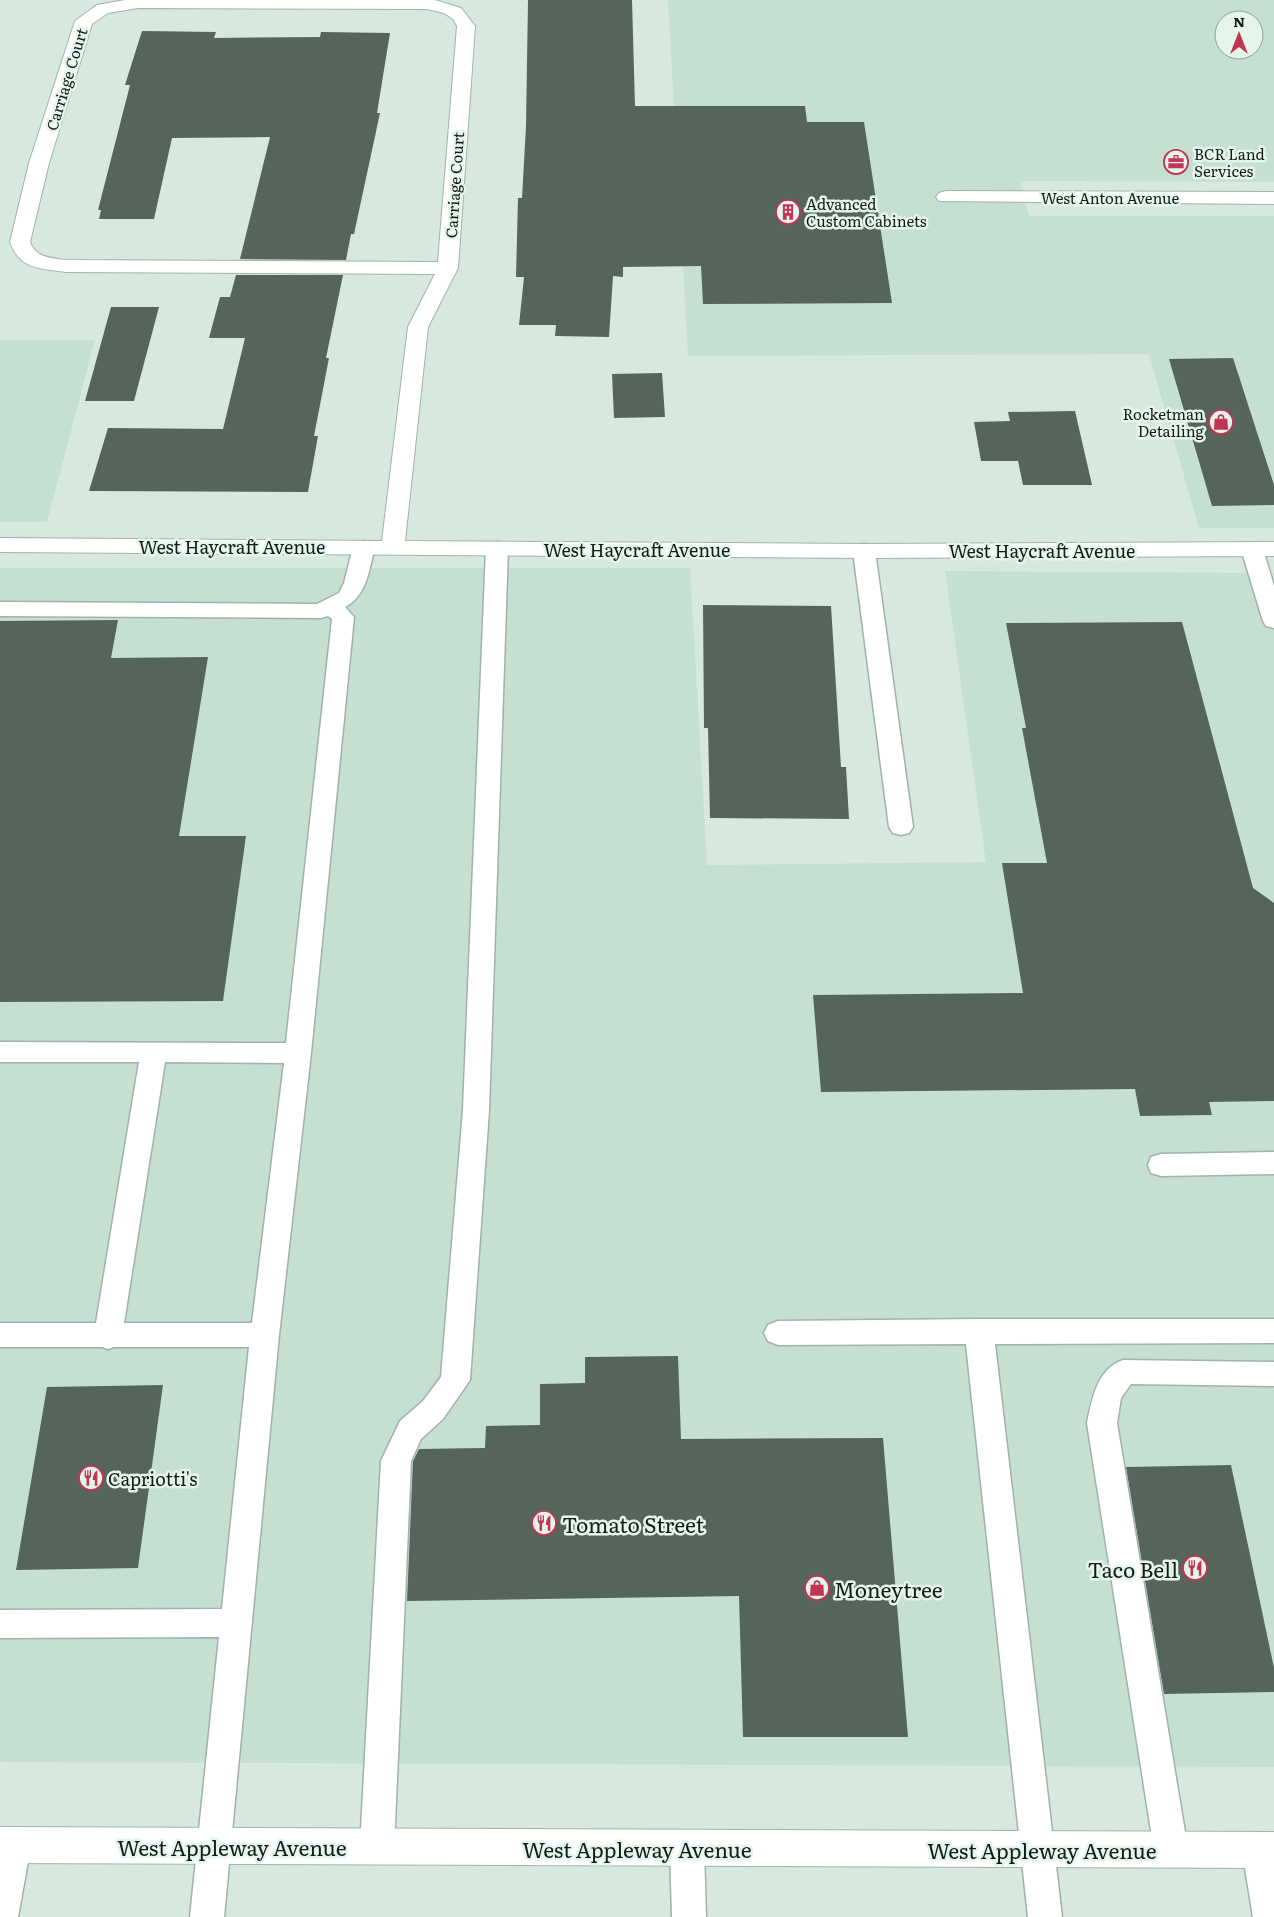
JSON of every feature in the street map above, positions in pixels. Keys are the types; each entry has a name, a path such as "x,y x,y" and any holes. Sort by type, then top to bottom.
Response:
{"street":[{"name":"Carriage Court","path":"393,547 418,327 448,268 466,26 460,14 444,7 427,4 138,3 103,9 84,21 24,221 20,242 24,253 38,262 66,266 448,268"},
{"name":"West Anton Avenue","path":"946,197 1274,198"},
{"name":"West Haycraft Avenue","path":"0,545 864,551 1263,549"},
{"name":"West Appleway Avenue","path":"7,1845 1266,1850"}],"lane":[{"path":"0,609 321,610 348,597 355,583 364,547"},
{"path":"378,1847 396,1461 410,1430 433,1410 455,1380 476,1110 497,548"},
{"path":"1263,549 1274,621"},
{"path":"864,551 901,827"},
{"path":"207,1917 216,1847 265,1335 298,1053 343,617 330,606"},
{"path":"0,1052 154,1051 298,1053"},
{"path":"108,1337 154,1051"},
{"path":"1161,1165 1274,1163"},
{"path":"979,1331 1024,1751 1038,1849 1045,1917"},
{"path":"778,1334 979,1331 1274,1331"},
{"path":"0,1335 108,1337 265,1335"},
{"path":"1171,1850 1102,1423 1107,1394 1123,1372 1274,1374"},
{"path":"0,1624 237,1623"},
{"path":"1,1917 7,1845"},
{"path":"687,1848 689,1917"},
{"path":"1266,1850 1270,1917"}],"shaded area":[{"path":"668,0 1274,0 1274,182 1020,181 1029,216 1274,216 1274,528 1199,528 1149,354 688,356"},
{"path":"0,340 95,340 47,522 0,522"},
{"path":"0,568 690,568 707,865 986,862 945,571 1274,573 1274,1767 0,1762"}],"building":[{"path":"528,0 632,0 635,106 805,106 807,122 864,122 892,303 703,304 701,266 623,267 623,277 613,276 609,337 555,336 556,325 519,325 524,277 516,277 518,198 522,198 526,126"},
{"path":"142,31 216,32 214,38 320,37 321,32 390,33 377,113 380,113 354,234 351,234 346,260 240,259 270,137 172,138 154,219 99,219 101,210 98,210 130,85 125,85"},
{"path":"236,275 343,275 326,358 329,358 314,436 318,436 308,492 89,491 108,428 223,429 245,338 209,338 220,297 230,297"},
{"path":"111,307 159,307 134,401 85,401"},
{"name":"Rocketman Detailing","path":"1233,358 1274,485 1274,505 1212,506 1169,359"},
{"path":"662,373 665,417 614,418 612,374"},
{"path":"1075,411 1092,485 1023,485 1018,461 981,461 974,422 1010,421 1008,412"},
{"path":"703,605 831,606 841,767 846,767 849,819 710,818 708,728 704,728"},
{"path":"118,620 111,658 208,657 179,836 246,836 223,1001 0,1002 0,621"},
{"path":"1182,622 1253,888 1274,903 1274,1101 1209,1102 1212,1115 1140,1116 1135,1089 821,1092 813,995 1023,993 1002,863 1047,863 1022,728 1026,728 1006,623"},
{"path":"678,1356 681,1439 883,1438 908,1737 743,1737 739,1596 407,1601 413,1461 419,1449 485,1448 486,1426 540,1425 540,1384 585,1383 585,1357"},
{"name":"Capriotti's","path":"163,1385 138,1568 16,1570 47,1387"},
{"name":"Taco Bell","path":"1231,1465 1274,1668 1274,1692 1164,1694 1126,1467"}],"place":[{"name":"BCR Land Services","path":"1176,162"},
{"name":"Advanced Custom Cabinets","path":"788,212"},
{"name":"Rocketman Detailing","path":"1221,422"},
{"name":"Capriotti's","path":"91,1478"},
{"name":"Tomato Street","path":"544,1523"},
{"name":"Taco Bell","path":"1195,1568"},
{"name":"Moneytree","path":"817,1588"}]}
